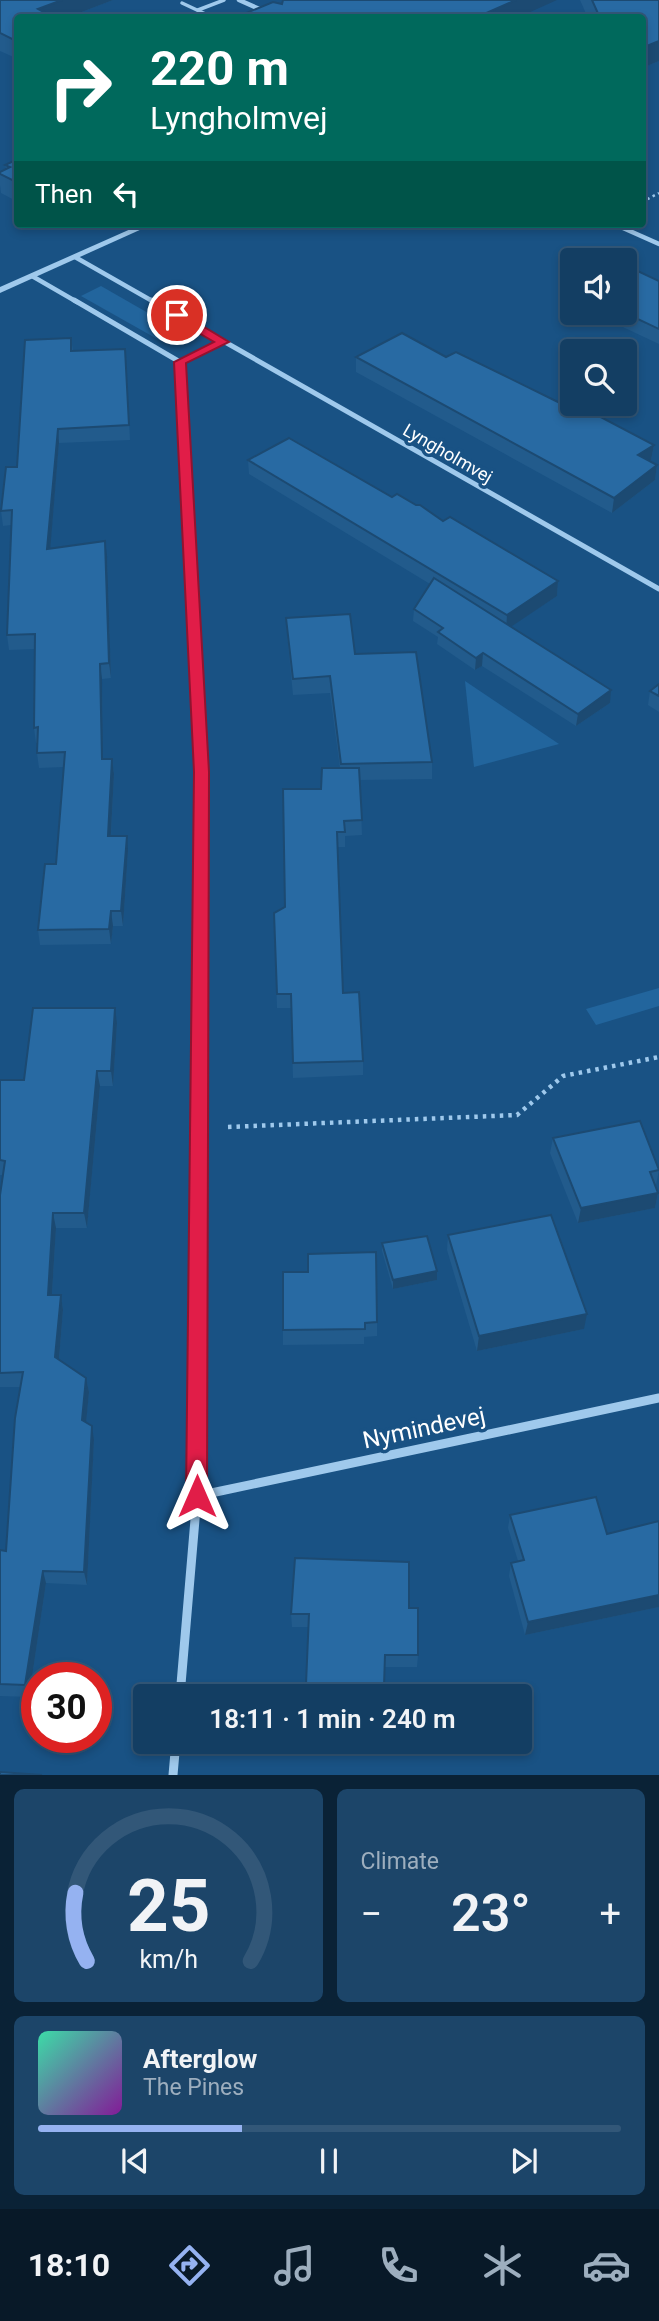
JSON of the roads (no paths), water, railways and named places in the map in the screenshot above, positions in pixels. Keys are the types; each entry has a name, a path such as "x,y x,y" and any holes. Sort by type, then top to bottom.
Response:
{"street":[{"path":"239,0 271,14"},
{"path":"0,290 140,228"},
{"path":"623,228 659,244"},
{"name":"Lyngholmvej","path":"75,257 659,589"},
{"path":"32,276 180,362"},
{"path":"180,362 223,342"},
{"path":"180,362 201,772 197,1496 181,1684"},
{"name":"Nymindevej","path":"197,1496 659,1398"},
{"path":"173,1775 175,1754"}],"lane":[{"path":"198,10 224,0"},
{"path":"182,3 206,14"}]}
